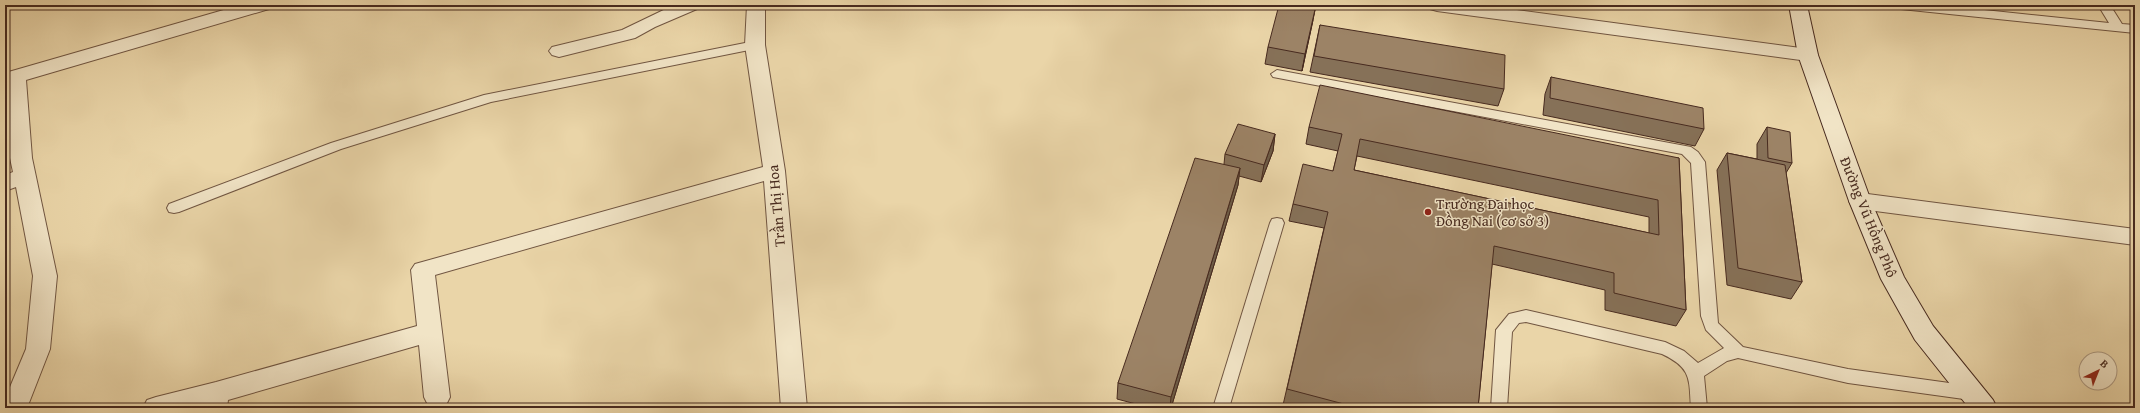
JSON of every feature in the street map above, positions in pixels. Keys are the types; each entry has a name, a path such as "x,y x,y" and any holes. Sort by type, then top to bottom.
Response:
{"street":[{"path":"14,408 38,349 45,276 15,180 21,158 11,78 262,5"},
{"path":"559,51 628,34 648,23 690,5"},
{"name":"Trần Thị Hoa","path":"756,5 755,46 774,171 794,408"},
{"path":"1437,5 1808,55"},
{"name":"Đường Vũ Hồng Phô","path":"1798,5 1808,55 1860,201 1893,279 1924,333 1978,401"},
{"path":"438,397 429,332 423,270 774,171"},
{"path":"1860,201 2135,237"},
{"path":"156,408 215,401 429,332"}],"lane":[{"path":"1901,5 2135,29"},
{"path":"2104,5 2118,27"},
{"path":"174,208 336,146 489,98 755,46"},
{"path":"1277,74 1686,150 1693,155 1698,162 1709,316 1711,326 1738,352"},
{"path":"1221,408 1277,222"},
{"path":"1499,408 1504,330 1514,318 1526,316 1665,348 1680,355 1690,363 1696,373 1699,408"},
{"path":"1696,373 1723,355 1738,352 1848,376 1978,401"}],"building":[{"path":"1279,5 1316,5 1305,54 1268,47"},
{"path":"1320,25 1505,55 1504,89 1314,56"},
{"path":"1551,77 1703,108 1704,129 1550,98"},
{"path":"1320,85 1679,158 1686,310 1614,293 1614,273 1494,246 1478,408 1359,408 1287,389 1328,212 1293,204 1303,164 1333,171 1342,134 1309,127","holes":["1360,139 1658,200 1659,235 1354,170"]},
{"path":"1238,124 1275,134 1264,165 1225,154"},
{"path":"1767,127 1790,132 1792,163 1768,158"},
{"path":"1727,153 1785,165 1802,282 1738,268"},
{"path":"1195,158 1240,168 1171,397 1118,383"}],"place":[{"name":"Trường Đại học Đồng Nai (cơ sở 3)","path":"1428,212"}]}
